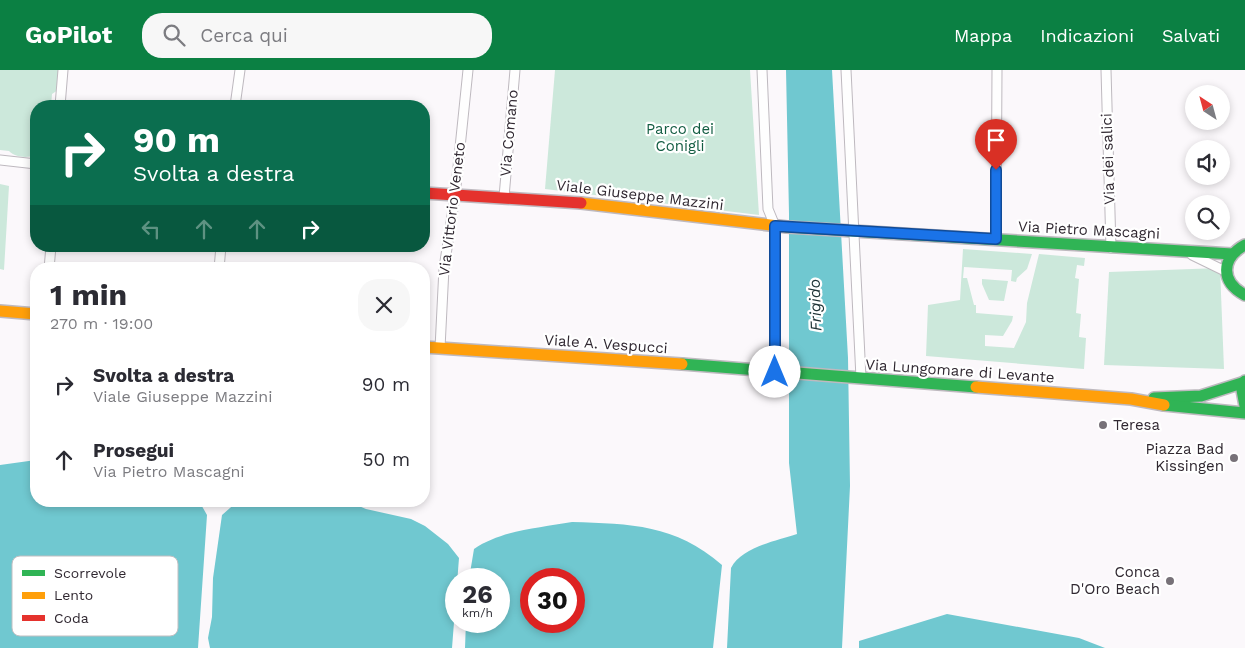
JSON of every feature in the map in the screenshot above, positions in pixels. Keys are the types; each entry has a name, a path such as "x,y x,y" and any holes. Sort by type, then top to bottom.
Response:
{"main road":[{"name":"Viale Giuseppe Mazzini","path":"430,194 562,201 780,226 848,229"},
{"name":"Via Pietro Mascagni","path":"848,229 1111,248 1239,249"},
{"path":"1245,236 1225,271 1231,286 1245,295"},
{"path":"0,311 30,314"},
{"name":"Viale A. Vespucci","path":"430,347 781,372"},
{"name":"Via Lungomare di Levante","path":"781,372 1131,399 1173,407 1245,413"},
{"name":"Via Lungomare di Levante","path":"1131,399 1201,396 1225,390 1245,382"},
{"path":"1245,382 1242,390 1245,406"}],"street":[{"path":"60,100 63,70"},
{"path":"236,100 240,70"},
{"name":"Via Vittorio Veneto","path":"440,348 444,268 455,196 468,70"},
{"name":"Via Comano","path":"504,197 515,70"},
{"path":"762,70 768,209 780,226 781,372"},
{"path":"846,70 848,229 856,378"},
{"path":"996,239 997,70"},
{"name":"Via dei salici","path":"1106,70 1111,248"},
{"path":"0,160 30,163"},
{"name":"Via Pietro Mascagni","path":"1175,250 1208,261 1225,271"}],"green space":[{"path":"0,70 59,70 58,90 52,94 52,100 30,100 30,157 22,157 9,151 0,150"},
{"name":"Parco dei Conigli","path":"555,70 750,70 759,215 545,189"},
{"path":"0,184 9,186 4,270 0,269"},
{"path":"963,249 1032,254 1027,269 1017,278 1016,282 1011,281 1012,270 964,267 963,278 967,278 974,305 976,305 976,313 1013,316 1003,336 985,335 985,346 1014,348 1026,322 1027,303 1039,254 1085,258 1084,266 1077,265 1075,278 1079,279 1076,313 1081,314 1079,337 1086,338 1084,369 926,356 928,305 960,300"},
{"path":"1220,268 1224,369 1104,365 1109,272"},
{"path":"982,279 1008,281 1004,301 989,300 982,284"}],"water":[{"name":"Frigido","path":"786,70 832,70 848,358 850,486 842,648 727,648 731,568 736,561 751,550 797,534 789,463 789,214"},
{"path":"30,461 30,507 202,507 207,515 198,648 0,648 0,465"},
{"path":"231,507 361,507 411,519 425,526 448,544 459,558 458,568 445,568 445,633 453,633 452,648 210,648 208,638 212,617 213,578 222,515"},
{"path":"572,522 633,526 669,534 687,541 704,551 722,565 713,648 465,648 466,633 510,633 510,568 471,568 474,549 496,538 534,528"},
{"path":"947,614 1079,638 1105,648 859,648 859,641"}],"traffic: fast":[{"path":"787,227 1232,254"},
{"path":"1245,245 1231,256 1227,270 1231,284 1245,295"},
{"path":"682,364 976,387"},
{"path":"1245,381 1242,390 1245,406"},
{"path":"1154,398 1201,396 1245,382"},
{"path":"1164,405 1245,413"}],"traffic: slow":[{"path":"581,203 787,227"},
{"path":"0,311 30,314"},
{"path":"430,347 682,364"},
{"path":"976,387 1131,399 1164,405"}],"traffic: jam":[{"path":"430,193 581,203"}],"place":[{"name":"Teresa","path":"1103,425"},
{"name":"Piazza Bad Kissingen","path":"1234,458"},
{"name":"Conca D'Oro Beach","path":"1170,581"}],"route":[{"path":"775,372 775,226 852,229 996,239 996,170"}]}
